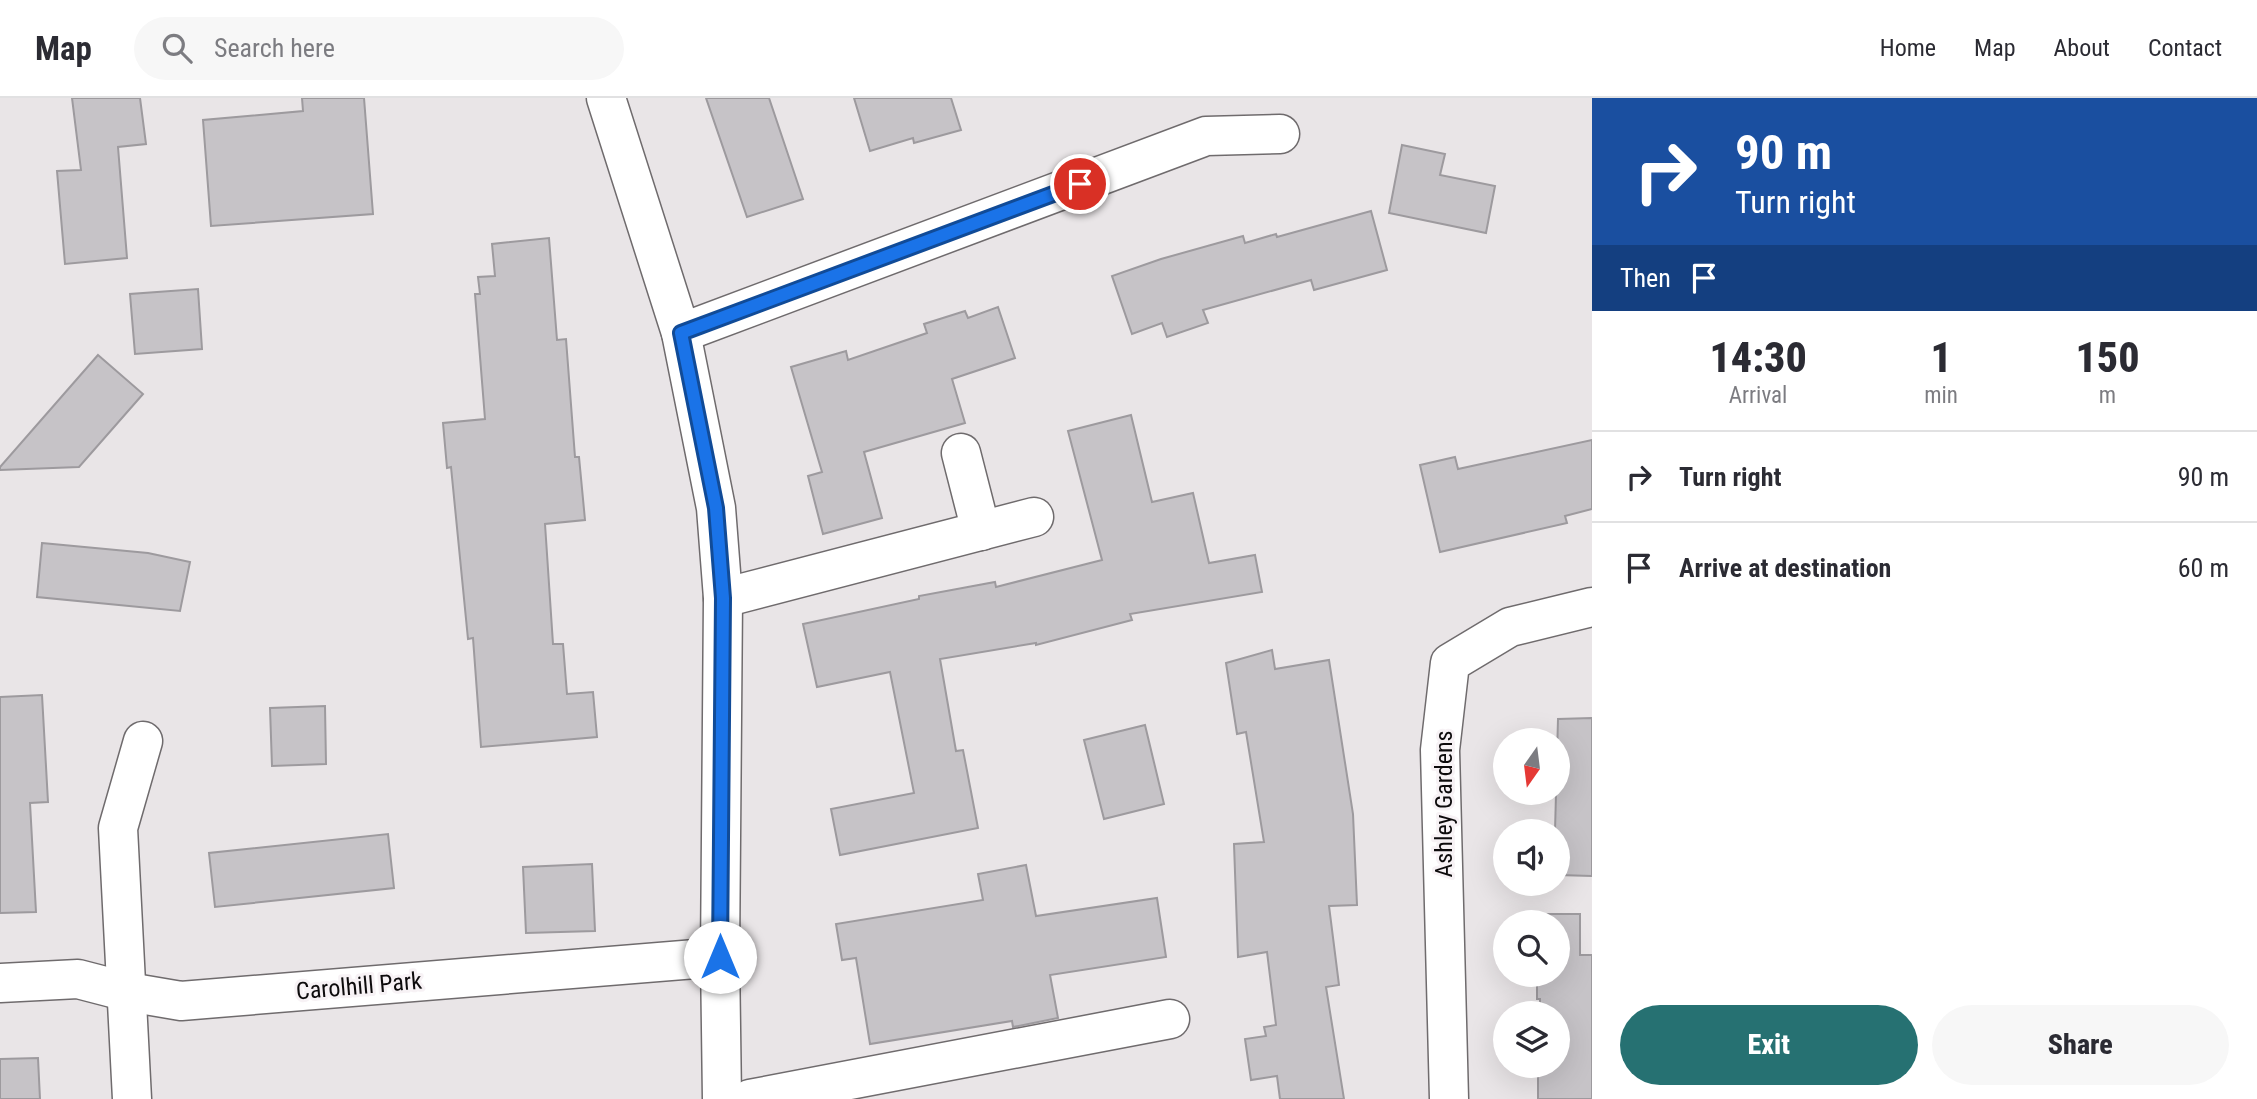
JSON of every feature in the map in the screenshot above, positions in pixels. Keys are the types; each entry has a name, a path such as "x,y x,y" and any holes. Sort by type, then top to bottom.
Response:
{"street":[{"path":"606,98 681,333 716,508 723,598 720,957 722,1099"},
{"path":"681,333 1206,136 1280,134"},
{"path":"961,453 981,531"},
{"path":"723,598 1034,517"},
{"name":"Ashley Gardens","path":"1449,1099 1440,750 1450,663 1510,627 1592,607"},
{"path":"132,1099 118,828 143,741"},
{"name":"Carolhill Park","path":"0,983 78,979 128,992 181,1001 720,957"},
{"path":"750,1099 1170,1019"}],"building":[{"path":"72,98 140,98 146,144 118,147 127,258 65,264 57,171 81,170"},
{"path":"302,98 364,98 373,214 211,226 203,120 303,111"},
{"path":"706,98 769,98 803,199 747,217"},
{"path":"854,98 951,98 961,130 914,143 913,138 870,151"},
{"path":"1402,145 1445,154 1440,175 1495,186 1486,233 1389,213"},
{"path":"1371,211 1387,270 1314,290 1311,280 1203,310 1208,323 1167,337 1162,323 1132,334 1112,276 1243,236 1245,243 1276,234 1277,237"},
{"path":"549,238 557,340 566,339 575,457 579,457 585,520 545,524 553,644 563,644 567,694 593,692 597,737 481,747 473,638 468,639 451,467 447,468 443,423 485,419 475,294 480,294 478,277 495,276 492,244"},
{"path":"198,289 202,349 135,354 130,294"},
{"path":"998,307 1015,358 952,379 965,423 864,452 882,518 823,534 808,476 822,472 791,367 846,351 848,360 927,333 924,324 965,311 968,318"},
{"path":"98,355 143,394 79,467 0,470 0,467"},
{"path":"1131,415 1152,502 1193,493 1209,563 1255,555 1262,592 1130,614 1132,620 1036,645 940,659 956,751 963,750 978,828 840,855 831,809 914,793 890,672 817,687 803,624 919,599 919,596 995,582 996,587 1102,560 1068,431"},
{"path":"1592,440 1592,509 1565,516 1567,523 1440,552 1420,465 1455,457 1458,469"},
{"path":"42,543 148,553 190,562 180,611 37,597"},
{"path":"1272,650 1275,669 1329,660 1353,814 1357,905 1329,906 1339,985 1326,987 1344,1099 1280,1099 1277,1076 1251,1080 1245,1039 1266,1036 1264,1027 1276,1025 1267,952 1238,957 1234,844 1264,842 1246,732 1237,734 1226,663"},
{"path":"42,695 48,802 30,803 36,912 0,913 0,697"},
{"path":"325,706 326,764 272,766 270,708"},
{"path":"1592,718 1592,876 1570,875 1570,819 1555,819 1556,805 1570,805 1570,728 1558,728 1558,719"},
{"path":"1145,725 1164,804 1104,819 1084,740"},
{"path":"388,834 394,888 215,907 209,853"},
{"path":"592,864 595,931 526,933 523,867"},
{"path":"1026,865 1036,916 1157,898 1166,957 1050,975 1058,1018 1013,1027 1012,1021 870,1044 856,958 842,960 836,924 983,900 978,874"},
{"path":"1570,914 1580,914 1580,955 1592,955 1592,1099 1538,1099 1538,1078 1570,1078 1570,1001 1537,999 1537,987 1570,987"},
{"path":"38,1058 40,1099 0,1099 0,1059"}],"route":[{"path":"720,957 723,598 716,508 681,333 1080,184"}]}
